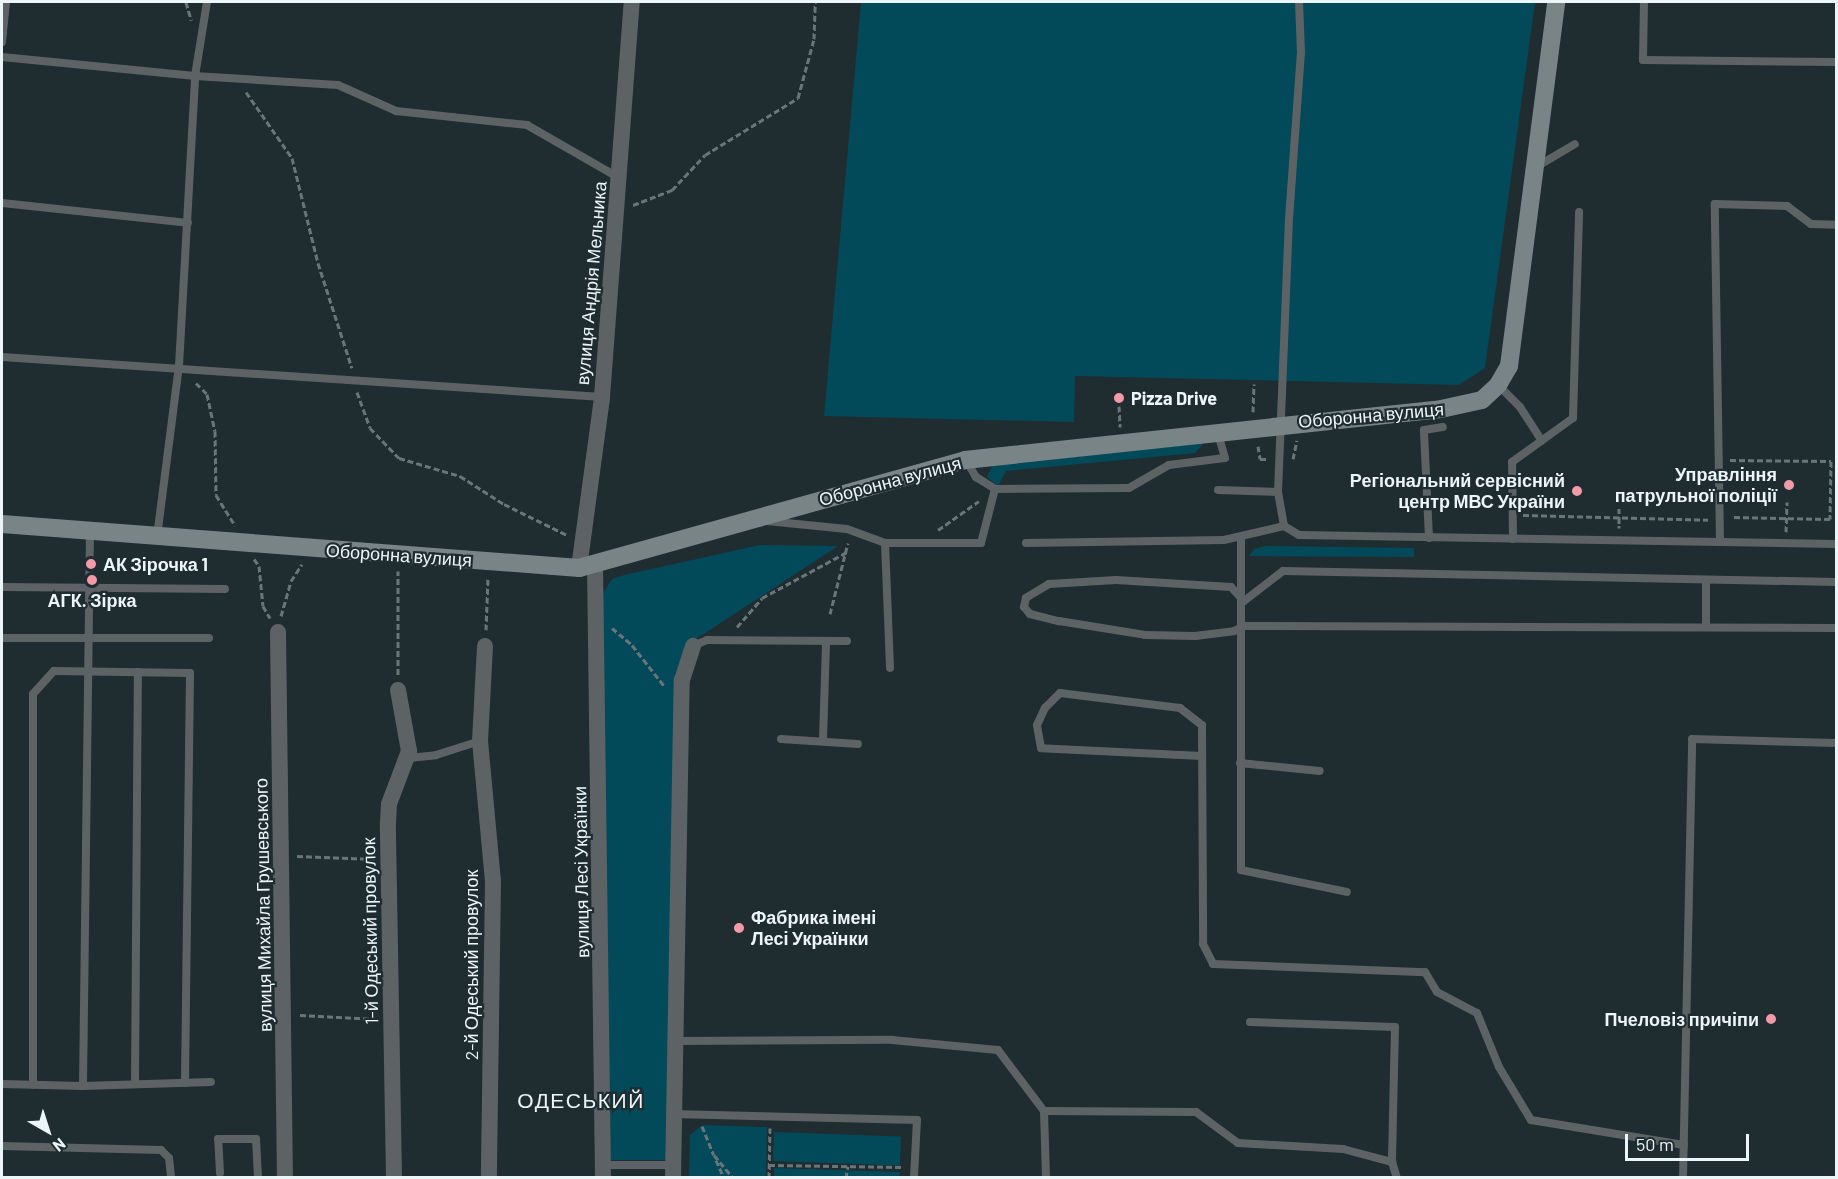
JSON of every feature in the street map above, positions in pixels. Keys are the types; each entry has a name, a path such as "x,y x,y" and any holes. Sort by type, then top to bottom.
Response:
{"street":[{"name":"вулиця Андрія Мельника","path":"587,567 582,542 602,397 632,2"},
{"name":"Оборонна вулиця","path":"2,524 158,537 249,549 587,567 965,460 1461,406 1482,400 1498,385 1509,366 1556,2"},
{"name":"вулиця Лесі Українки","path":"587,567 598,616 603,1171"},
{"name":"вулиця Михайла Грушевського","path":"278,633 279,855 286,1015 285,1178"},
{"name":"2-й Одеський провулок","path":"485,646 480,741 493,881 489,1178"},
{"path":"673,1171 673,1041 681,704 682,680 693,646"},
{"path":"398,690 409,758"},
{"name":"1-й Одеський провулок","path":"394,1178 389,804 409,758"}],"lane":[{"path":"2,42 6,2"},
{"path":"158,537 179,366 195,76 207,2"},
{"path":"1284,526 1278,492 1283,424 1288,231 1301,53 1299,2"},
{"path":"1644,2 1643,60 1836,62"},
{"path":"2,57 195,76 234,76 338,85 396,111 527,124 620,178"},
{"path":"1536,167 1575,144"},
{"path":"2,203 188,223"},
{"path":"1720,541 1715,204 1787,206 1810,224 1836,225"},
{"path":"1513,539 1512,462 1573,418 1579,212"},
{"path":"2,357 179,366 354,381 602,397"},
{"path":"1498,385 1520,407 1542,441"},
{"path":"1430,538 1424,430 1443,427"},
{"path":"965,460 976,477 995,489 1129,488 1169,465 1225,458 1217,433"},
{"path":"755,520 847,529 885,543 981,543 995,489"},
{"path":"1218,490 1278,492"},
{"path":"1026,543 1241,538 1284,526 1299,535 1836,544"},
{"path":"83,1086 90,531"},
{"path":"1241,538 1244,601 1240,763 1241,870 1347,891"},
{"path":"885,543 890,668"},
{"path":"1244,601 1283,571 1836,582"},
{"path":"1244,601 1231,587 1116,580 1049,584 1026,598 1024,607 1030,614 1059,621 1145,635 1195,636 1234,631 1244,626 1706,625 1836,628"},
{"path":"1706,581 1706,625"},
{"path":"2,587 225,589"},
{"path":"2,638 209,638"},
{"path":"693,646 726,640 847,641"},
{"path":"823,739 826,640"},
{"path":"33,1085 33,694 54,671 190,674 185,1083"},
{"path":"135,1084 138,672"},
{"path":"1202,756 1041,748 1037,725 1045,708 1060,693 1180,708 1202,725 1203,944 1213,964 1425,972 1437,992 1477,1013 1499,1067 1531,1120 1684,1145"},
{"path":"781,739 823,739 858,744"},
{"path":"1683,1178 1692,739 1836,743"},
{"path":"409,758 436,755 480,741"},
{"path":"1240,763 1320,771"},
{"path":"1250,1022 1395,1027 1392,1162 1397,1178"},
{"path":"673,1041 892,1041 999,1050 1044,1111 1046,1178"},
{"path":"2,1084 83,1086 211,1082"},
{"path":"1044,1111 1196,1113 1238,1143 1343,1149 1392,1162"},
{"path":"672,1114 917,1120 914,1178"},
{"path":"220,1173 218,1138 256,1139 258,1178"},
{"path":"2,1146 161,1150 169,1158 171,1178"},
{"path":"603,1171 673,1171"}],"path":[{"path":"617,211 672,190 705,155 798,98 814,39 815,2"},
{"path":"234,76 292,158 318,263 351,358 354,381 370,428 399,458 460,476 504,504 582,542"},
{"path":"179,366 207,394 215,431 216,495 259,566 263,606 278,633"},
{"path":"1254,384 1254,428 1260,459 1293,461"},
{"path":"1119,406 1120,432"},
{"path":"920,543 995,489"},
{"path":"1786,542 1787,502"},
{"path":"1619,508 1619,539"},
{"path":"830,614 849,551 847,529"},
{"path":"726,640 762,598 849,551"},
{"path":"278,633 291,581 306,559"},
{"path":"398,566 398,690"},
{"path":"485,646 488,572"},
{"path":"598,616 632,645 681,704"},
{"path":"279,855 388,859"},
{"path":"286,1015 391,1020"},
{"path":"696,1114 724,1178"},
{"path":"770,1116 770,1178"},
{"path":"715,1156 733,1178"},
{"path":"769,1165 915,1167"},
{"path":"846,1178 848,1166"}],"shaded area":[{"path":"861,2 1535,2 1485,368 1459,385 1075,376 1074,422 824,416"},
{"path":"1205,442 1195,453 1006,471 998,486 987,477 992,466"},
{"path":"760,545 838,546 693,641 675,674 666,1160 608,1160 602,595 612,579 624,575"},
{"path":"1265,546 1414,548 1414,557 1249,556 1254,549"},
{"path":"702,1125 767,1127 766,1177 689,1177 690,1135"},
{"path":"774,1132 901,1136 900,1165 773,1161"},
{"path":"774,1168 900,1172 899,1177 774,1177"}],"place":[{"name":"Pizza Drive","path":"1119,398"},
{"name":"Управління патрульної поліції","path":"1789,485"},
{"name":"Регіональний сервісний центр МВС України","path":"1577,491"},
{"name":"АК Зірочка 1","path":"91,564"},
{"name":"АГК. Зірка","path":"92,580"},
{"name":"Фабрика імені Лесі Українки","path":"739,928"},
{"name":"Пчеловіз причіпи","path":"1771,1019"}],"district":[{"name":"ОДЕСЬКИЙ","path":"581,1100"}]}
